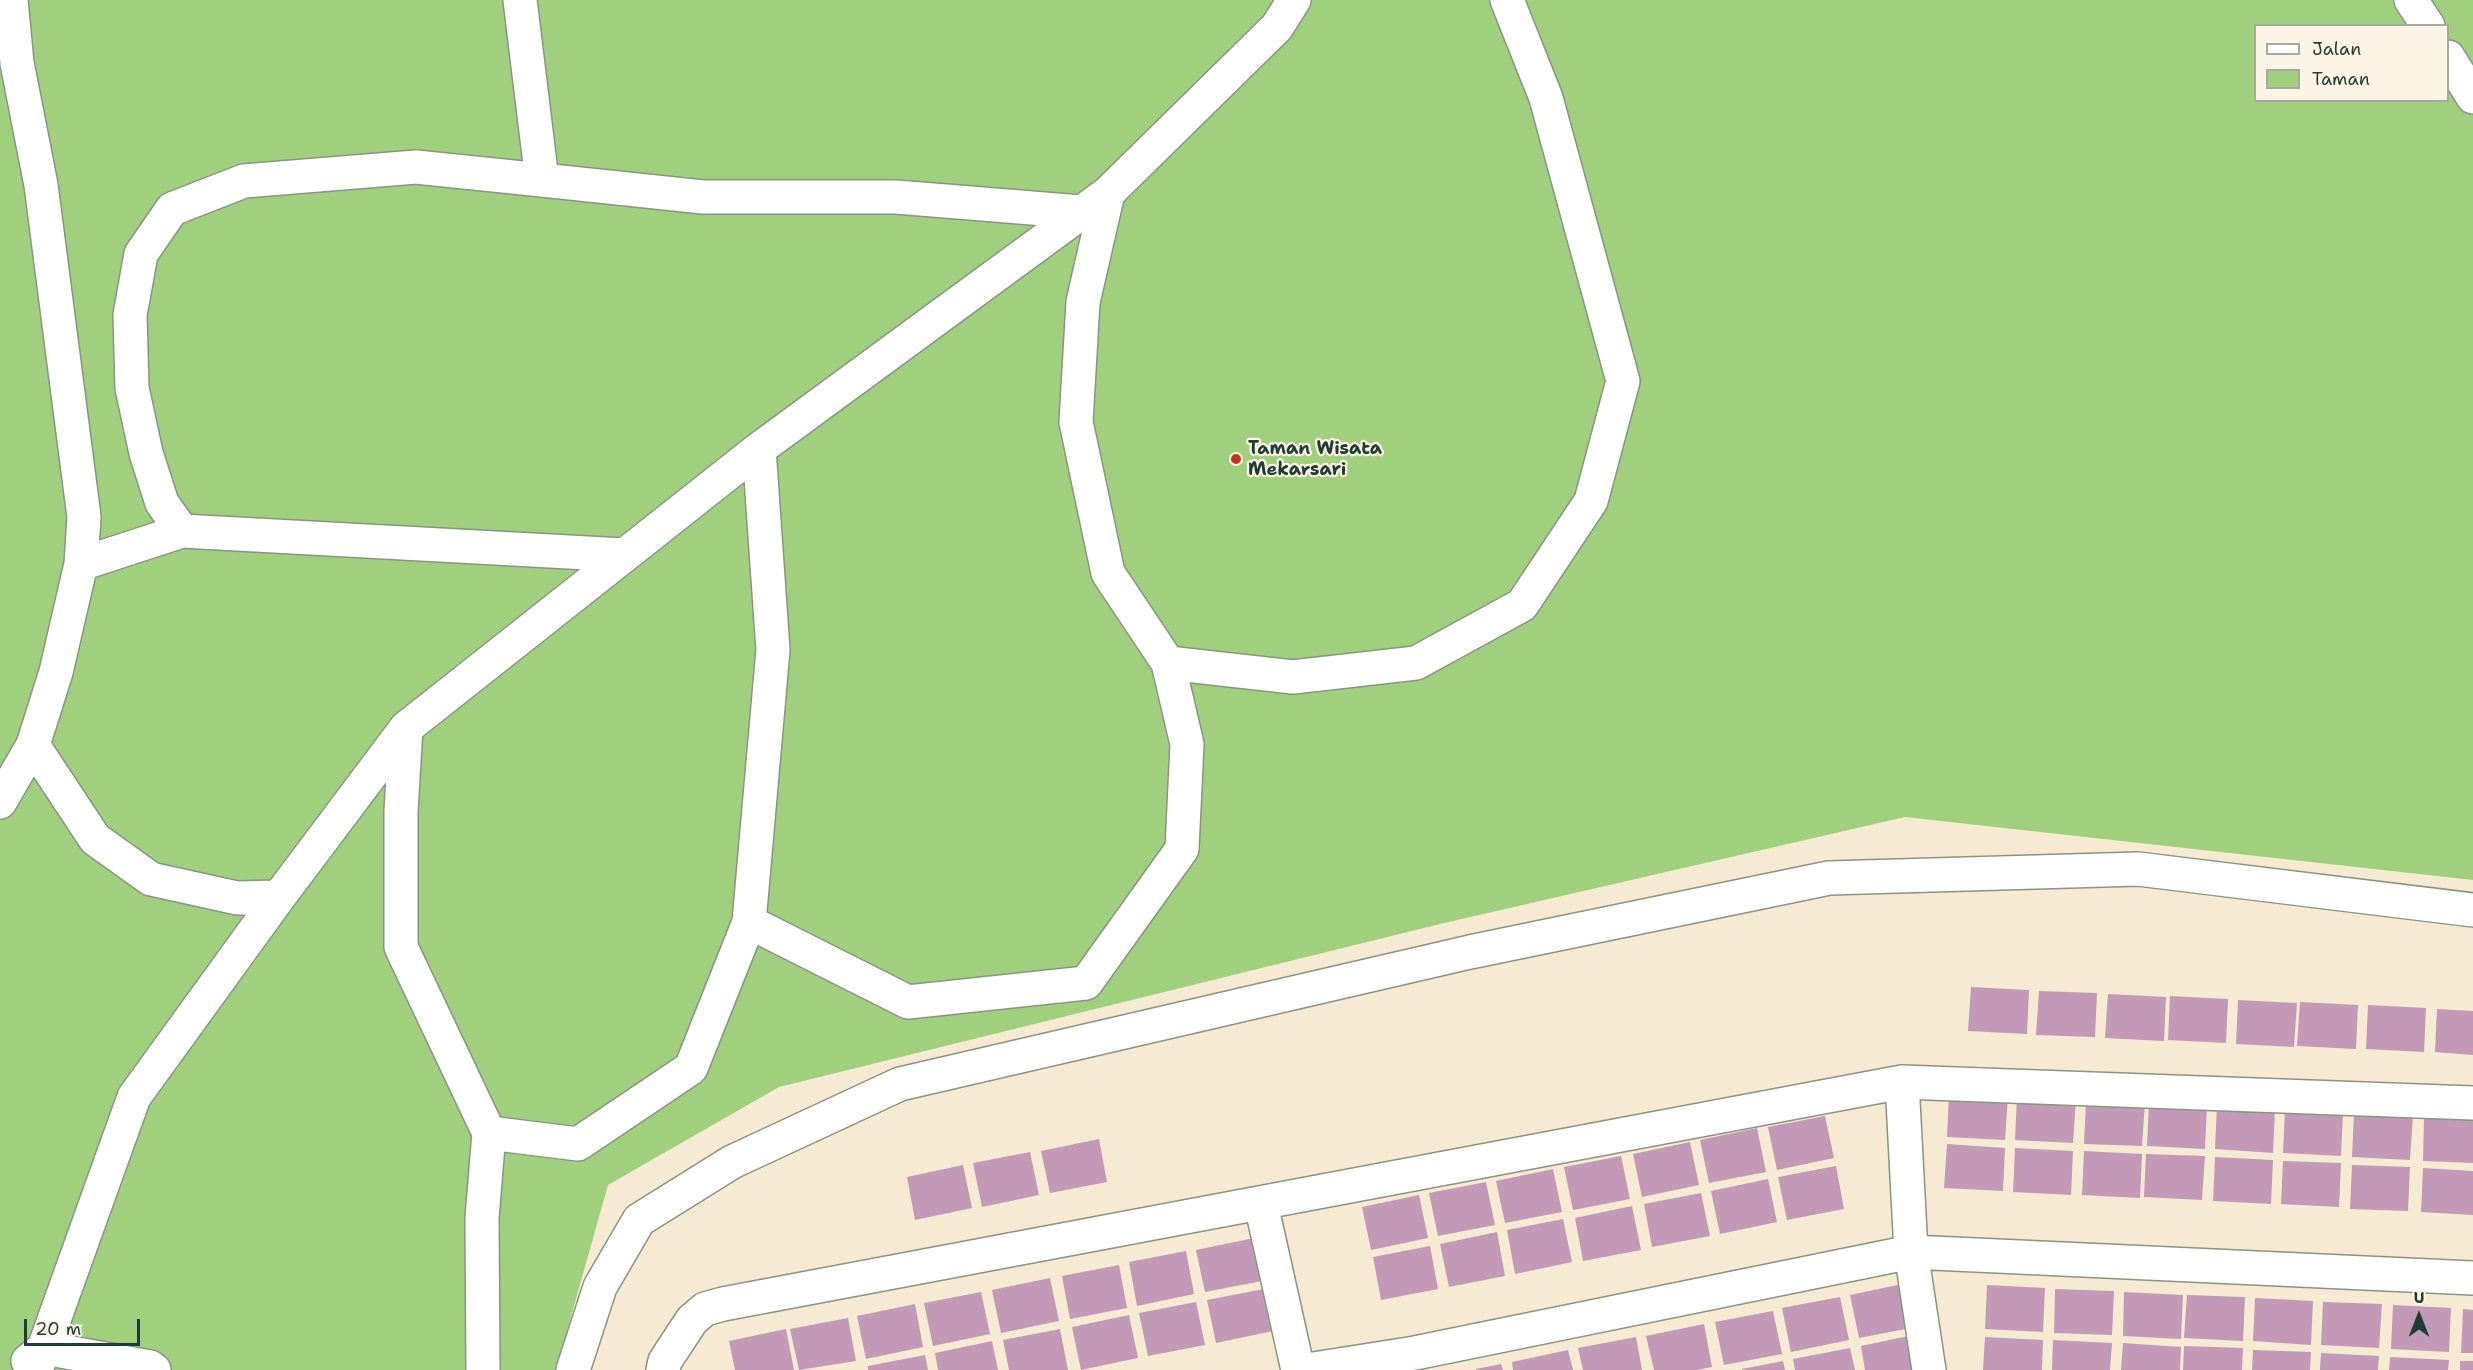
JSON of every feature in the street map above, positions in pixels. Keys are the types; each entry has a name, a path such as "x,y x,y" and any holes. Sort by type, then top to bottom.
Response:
{"street":[{"path":"0,802 33,745 56,672 81,564 84,517 41,185 8,52 11,0"},
{"path":"520,0 542,180"},
{"path":"40,1359 134,1097 279,897 406,728 759,449 1108,193 1277,27 1294,0"},
{"path":"1168,663 1293,677 1416,663 1522,604 1592,501 1623,381 1545,98 1507,0"},
{"path":"2411,0 2427,24"},
{"path":"2449,59 2473,97"},
{"path":"182,531 162,503 146,453 132,388 130,315 141,254 172,209 244,182 416,167 703,197 896,197 1081,212"},
{"path":"749,922 908,1002 1086,983 1182,849 1187,744 1168,663 1108,573 1076,422 1083,302 1108,193"},
{"path":"489,1133 578,1144 691,1068 749,922 772,650 759,449"},
{"path":"81,564 182,531 624,555"},
{"path":"406,728 401,811 401,947 489,1133 482,1218 483,1370"},
{"path":"33,745 95,839 151,879 237,898 279,897"},
{"path":"573,1370 600,1287 639,1220 732,1162 900,1084 1470,952 1829,878 2138,869 2473,910"},
{"path":"663,1370 665,1361 692,1320 705,1309 1902,1082 2473,1103"},
{"path":"1902,1082 1911,1252 1929,1370"},
{"path":"1261,1204 1298,1370"},
{"path":"1307,1370 1417,1361 1911,1252 2473,1278"},
{"path":"18,1370 40,1359 150,1367 154,1370"}],"green space":[{"name":"Taman Wisata Mekarsari","path":"0,0 2473,0 2473,880 1905,817 1440,924 779,1087 608,1185 556,1370 0,1370"}],"building":[{"path":"1971,987 2029,990 2027,1034 1968,1031"},
{"path":"2039,991 2097,993 2095,1037 2036,1035"},
{"path":"2108,994 2166,997 2164,1041 2105,1038"},
{"path":"2170,996 2228,999 2226,1043 2168,1040"},
{"path":"2238,1000 2297,1003 2294,1047 2236,1044"},
{"path":"2300,1002 2358,1005 2356,1049 2297,1046"},
{"path":"2368,1005 2426,1008 2424,1052 2366,1049"},
{"path":"2437,1009 2473,1011 2473,1055 2435,1052"},
{"path":"1949,1093 2008,1096 2005,1140 1947,1137"},
{"path":"2017,1096 2076,1099 2073,1143 2015,1140"},
{"path":"2086,1100 2145,1102 2142,1146 2084,1144"},
{"path":"2149,1102 2207,1105 2205,1149 2147,1146"},
{"path":"2217,1105 2275,1109 2273,1153 2215,1149"},
{"path":"2285,1109 2343,1112 2341,1156 2283,1153"},
{"path":"2354,1113 2413,1116 2410,1160 2352,1157"},
{"path":"1825,1116 1834,1158 1777,1170 1768,1127"},
{"path":"2424,1117 2473,1119 2473,1163 2423,1161"},
{"path":"1757,1128 1766,1172 1709,1183 1700,1140"},
{"path":"1099,1139 1107,1182 1050,1193 1041,1151"},
{"path":"1690,1142 1699,1185 1642,1197 1633,1154"},
{"path":"1947,1144 2005,1148 2003,1191 1944,1188"},
{"path":"2015,1148 2073,1151 2071,1195 2013,1192"},
{"path":"2084,1151 2142,1154 2140,1198 2082,1195"},
{"path":"1030,1152 1039,1195 982,1207 973,1163"},
{"path":"2146,1154 2205,1156 2202,1200 2144,1197"},
{"path":"1621,1156 1630,1199 1573,1210 1564,1167"},
{"path":"2215,1157 2273,1160 2271,1204 2213,1201"},
{"path":"2283,1161 2341,1163 2339,1207 2281,1204"},
{"path":"963,1165 972,1208 915,1220 907,1177"},
{"path":"2352,1165 2410,1167 2408,1211 2350,1209"},
{"path":"1836,1166 1844,1209 1787,1220 1778,1177"},
{"path":"2423,1168 2473,1171 2473,1215 2421,1212"},
{"path":"1553,1169 1562,1212 1505,1223 1496,1181"},
{"path":"1768,1179 1777,1222 1720,1234 1711,1191"},
{"path":"1486,1182 1495,1225 1438,1236 1429,1193"},
{"path":"1701,1193 1710,1236 1652,1247 1644,1204"},
{"path":"1419,1195 1428,1238 1371,1250 1362,1207"},
{"path":"1632,1206 1641,1250 1583,1261 1575,1218"},
{"path":"1563,1219 1572,1262 1515,1274 1507,1230"},
{"path":"1497,1232 1505,1276 1449,1287 1440,1244"},
{"path":"1254,1238 1262,1281 1205,1292 1196,1250"},
{"path":"1430,1246 1438,1289 1381,1300 1373,1257"},
{"path":"1186,1251 1194,1294 1137,1306 1129,1262"},
{"path":"1119,1265 1127,1308 1070,1319 1062,1276"},
{"path":"1050,1278 1059,1321 1001,1333 992,1290"},
{"path":"1907,1283 1916,1327 1859,1338 1850,1295"},
{"path":"1987,1285 2045,1288 2043,1332 1985,1329"},
{"path":"1264,1289 1273,1331 1216,1343 1207,1300"},
{"path":"2055,1289 2114,1291 2112,1335 2054,1333"},
{"path":"981,1292 990,1334 933,1346 924,1303"},
{"path":"2124,1292 2183,1295 2181,1339 2123,1336"},
{"path":"2187,1295 2245,1297 2243,1341 2184,1338"},
{"path":"1840,1297 1849,1340 1791,1352 1782,1308"},
{"path":"2255,1298 2313,1301 2311,1345 2253,1341"},
{"path":"1196,1302 1205,1345 1148,1356 1139,1313"},
{"path":"2323,1302 2382,1304 2379,1348 2321,1345"},
{"path":"915,1304 923,1347 866,1359 857,1316"},
{"path":"2393,1305 2451,1308 2449,1352 2391,1349"},
{"path":"2463,1309 2473,1310 2473,1353 2461,1353"},
{"path":"1773,1311 1782,1354 1724,1365 1715,1322"},
{"path":"1129,1315 1138,1358 1081,1370 1072,1327"},
{"path":"848,1318 856,1361 799,1370 790,1329"},
{"path":"1704,1324 1712,1367 1697,1370 1654,1370 1646,1336"},
{"path":"786,1329 794,1370 735,1370 729,1341"},
{"path":"1060,1329 1068,1370 1009,1370 1003,1340"},
{"path":"1918,1334 1925,1370 1865,1370 1861,1346"},
{"path":"1636,1337 1642,1370 1583,1370 1578,1348"},
{"path":"1985,1337 2043,1340 2042,1370 1983,1370"},
{"path":"2053,1340 2112,1343 2110,1370 2052,1370"},
{"path":"992,1341 998,1370 938,1370 935,1353"},
{"path":"2123,1343 2181,1347 2180,1370 2121,1370"},
{"path":"2184,1346 2243,1348 2242,1370 2183,1370"},
{"path":"1850,1348 1855,1370 1795,1370 1793,1359"},
{"path":"1568,1350 1573,1370 1513,1370 1512,1362"},
{"path":"2253,1350 2311,1352 2310,1370 2252,1370"},
{"path":"2321,1353 2379,1356 2378,1370 2320,1370"},
{"path":"925,1355 928,1370 868,1370 868,1366"},
{"path":"2390,1357 2449,1360 2448,1370 2389,1370"},
{"path":"1783,1361 1785,1370 1742,1370 1742,1369"},
{"path":"2460,1361 2473,1361 2473,1370 2460,1370"},
{"path":"1501,1364 1503,1370 1476,1370 1476,1369"}],"place":[{"name":"Taman Wisata Mekarsari","path":"1236,459"}]}
